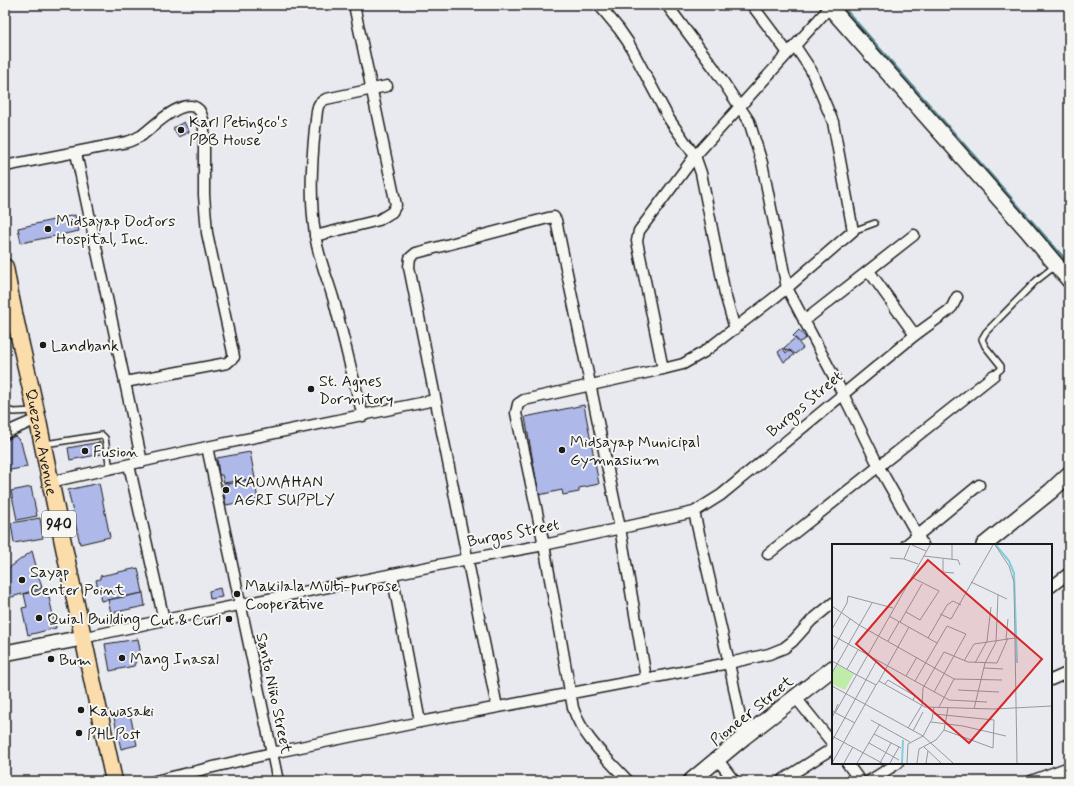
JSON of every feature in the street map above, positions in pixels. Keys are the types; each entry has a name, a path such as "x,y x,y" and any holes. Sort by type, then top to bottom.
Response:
{"main road":[{"name":"Quezon Avenue","path":"5,267 82,638 114,781"}],"street":[{"path":"315,236 380,220 392,212 396,205 354,5"},
{"path":"599,5 628,42 672,123 695,156 701,173 725,294 735,329"},
{"path":"667,5 692,38 749,121 762,163 787,288 879,467 922,544"},
{"path":"628,781 592,742 583,730 577,718 570,693 544,545 516,413 518,404 524,400 663,369 683,364 693,359 735,329 787,288 853,231 833,122 811,70 791,50 752,5"},
{"path":"663,369 637,241 639,231 643,223 695,156 829,6 1026,229 1069,280"},
{"path":"363,416 334,300 318,252 312,207 312,156 318,105 326,99 387,86"},
{"path":"5,166 76,153 133,140 176,109 187,106 198,109 201,113 204,124 204,196 207,233 234,357 227,363 125,382"},
{"path":"76,153 142,462"},
{"path":"497,707 409,267 410,258 416,253 548,218 554,217 556,220 620,528 646,678"},
{"path":"804,321 914,235"},
{"path":"869,271 915,335"},
{"name":"Burgos Street","path":"5,653 392,574 544,545 694,512 721,495 842,394 915,335 948,311 952,307 957,297"},
{"path":"768,554 994,375"},
{"path":"50,482 207,447 435,400"},
{"path":"5,433 36,415"},
{"name":"Santo Niño Street","path":"207,447 278,781"},
{"path":"129,465 164,620"},
{"path":"985,544 1051,491 1069,474"},
{"path":"907,544 979,485"},
{"path":"694,512 729,663 744,737"},
{"path":"1052,586 1069,573"},
{"path":"392,574 420,722"},
{"path":"156,781 196,776 272,753 420,722 769,654 784,648 793,641 811,621 832,604"},
{"name":"Pioneer Street","path":"691,781 744,737 832,669"},
{"path":"1052,680 1069,672"},
{"path":"796,698 832,743"},
{"path":"782,781 832,749"},
{"path":"718,760 734,781"},
{"path":"848,764 860,781"},
{"path":"869,781 896,764"},
{"path":"1032,781 1069,767"}],"lane":[{"path":"853,231 875,223"},
{"path":"994,375 1001,369 1001,366 985,346 982,339 986,332 1036,281 1056,265"},
{"path":"5,410 36,415"},
{"path":"42,444 102,436 104,438 110,469"}],"building":[{"name":"Karl Petingco's PBB House","path":"184,122 189,132 178,137 173,128"},
{"name":"Midsayap Doctors Hospital, Inc.","path":"75,215 79,231 21,243 18,228"},
{"path":"799,330 806,338 800,342 793,336"},
{"path":"795,338 803,348 795,354 784,348"},
{"path":"783,348 786,353 790,351 794,355 784,362 778,352"},
{"name":"Midsayap Municipal Gymnasium","path":"584,405 599,484 579,488 579,492 563,495 562,490 539,495 525,417"},
{"path":"15,436 21,442 27,467 5,471 5,441"},
{"name":"Fusion","path":"100,442 102,454 70,460 68,448"},
{"path":"250,452 255,478 224,483 222,475 219,475 217,458"},
{"path":"254,479 258,499 226,505 222,485"},
{"path":"99,483 110,537 80,544 68,490"},
{"path":"31,487 37,516 17,520 11,491"},
{"path":"40,518 43,538 14,543 11,523"},
{"name":"Sayap Center Point","path":"32,551 42,588 5,599 5,571"},
{"path":"138,568 143,593 101,601 96,580 100,579 100,576"},
{"path":"220,588 222,597 210,599 209,591"},
{"name":"Quial Building","path":"47,589 56,628 28,635 22,608 27,607 24,594"},
{"path":"143,593 145,606 111,613 108,600"},
{"name":"Mang Inasal","path":"138,639 140,650 134,666 110,671 105,644"},
{"path":"129,710 137,745 121,749 113,713"},
{"path":"1069,771 1069,781 1047,781 1047,779"},
{"path":"323,778 324,781 312,781"}],"waterway":[{"path":"841,5 1069,264"}],"place":[{"name":"Karl Petingco's PBB House","path":"181,130"},
{"name":"Midsayap Doctors Hospital, Inc.","path":"48,229"},
{"name":"Landbank","path":"43,345"},
{"name":"St. Agnes Dormitory","path":"311,389"},
{"name":"Midsayap Municipal Gymnasium","path":"562,450"},
{"name":"Fusion","path":"85,451"},
{"name":"KAUMAHAN AGRI SUPPLY","path":"226,490"},
{"name":"Sayap Center Point","path":"22,580"},
{"name":"Makilala Multi-purpose Cooperative","path":"237,594"},
{"name":"Quial Building","path":"39,618"},
{"name":"Cut & Curl","path":"229,619"},
{"name":"Mang Inasal","path":"122,658"},
{"name":"Bum","path":"51,659"},
{"name":"Kawasaki","path":"81,710"},
{"name":"PHLPost","path":"79,733"}]}
